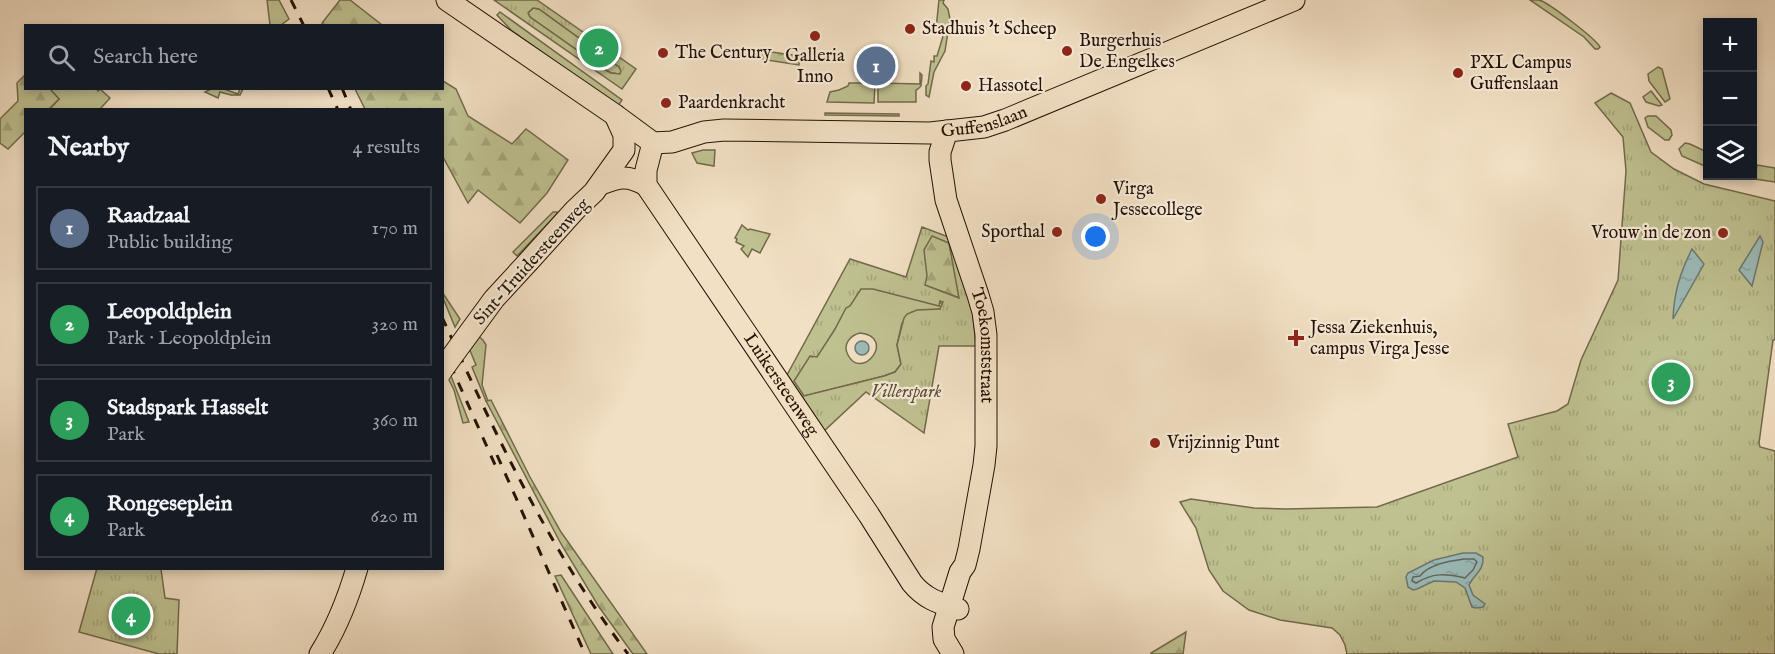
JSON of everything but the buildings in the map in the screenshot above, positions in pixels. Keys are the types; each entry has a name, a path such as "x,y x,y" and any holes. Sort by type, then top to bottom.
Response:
{"main road":[{"path":"447,0 647,139 646,185 633,178 619,177 601,184"},
{"name":"Guffenslaan","path":"647,139 672,142 704,132 724,130 901,133 984,127 1294,0"},
{"path":"615,115 624,135 624,150"},
{"name":"Toekomststraat","path":"947,131 940,152 946,200 981,304 986,335 984,465 965,564 960,572 951,618"},
{"name":"Sint-Truidersteenweg","path":"444,367 494,299 601,184 624,150 647,139"},
{"name":"Sint-Truidersteenweg","path":"601,184 633,160 647,139"},
{"name":"Luikersteenweg","path":"646,185 869,515 912,583 920,593 951,618"},
{"path":"320,654 347,601 356,570"},
{"path":"951,618 944,639 953,654"},
{"path":"951,618 955,643 963,654"}],"green space":[{"path":"267,0 279,0 289,19 282,24 270,24"},
{"path":"340,0 350,0 381,24 322,24"},
{"path":"494,0 537,0 636,69 622,89","holes":["533,8 539,9 619,67 620,74 604,69 530,17 528,13"]},
{"path":"939,0 944,0 943,3 948,9 950,19 945,51 934,72 929,97 926,95 926,86 931,61 934,62 934,56 937,56 944,33 936,29"},
{"path":"1530,0 1539,0 1552,7 1600,47 1595,49 1584,37"},
{"path":"533,8 539,9 619,67 620,74 604,69 530,17 528,13"},
{"path":"500,12 622,100 618,106 511,30 497,15"},
{"path":"743,48 800,56 799,65 742,56"},
{"path":"1658,67 1662,69 1670,99 1665,102 1649,81 1648,74"},
{"path":"920,73 922,75 921,86 916,90 916,102 878,102 878,83 920,84"},
{"path":"24,76 24,90 51,90 59,99 50,108 24,108 24,133 8,149 0,143 0,119 18,101 17,83"},
{"path":"444,82 456,89 468,116 512,144 526,129 568,160 547,193 520,223 478,190 468,203 444,159 444,108 364,108 356,90 444,90"},
{"path":"849,83 875,83 874,103 827,102 830,92 848,86"},
{"path":"51,90 101,90 110,98 101,108 51,108 59,99"},
{"path":"227,90 238,94 240,90 242,90 240,95 220,92 218,98 205,92"},
{"path":"1651,91 1662,105 1646,102 1643,97"},
{"path":"1611,93 1630,103 1651,152 1674,169 1704,184 1775,201 1775,340 1773,340 1759,443 1760,447 1775,451 1775,654 1347,654 1340,635 1332,628 1280,620 1249,610 1223,591 1209,570 1196,528 1180,502 1191,499 1254,508 1285,509 1377,507 1518,457 1508,424 1557,411 1568,404 1581,360 1618,280 1626,171 1623,137 1595,103"},
{"path":"825,113 899,114 899,116 825,115"},
{"path":"1656,116 1671,130 1672,135 1669,140 1665,140 1648,127 1645,118"},
{"path":"1685,143 1703,150 1703,165 1682,156 1679,149"},
{"path":"715,150 714,166 697,163 692,153"},
{"path":"1757,165 1775,168 1775,182 1757,179"},
{"path":"553,212 557,214 517,256 513,252"},
{"path":"742,225 748,230 770,234 760,253 752,249 748,257 741,249 744,246 736,242 735,238"},
{"name":"Villerspark","path":"922,227 954,239 973,315 976,346 939,346 924,433 866,392 824,431 787,375 850,259 906,277","holes":["932,236 949,243 959,298 925,285 927,276 924,250","861,289 873,289 939,306 940,301 943,302 940,309 917,310 907,314 904,318 897,345 901,364 895,372 804,396 794,381 810,356 817,357 846,308 850,306"]},
{"path":"932,235 949,243 960,298 924,285 924,250"},
{"path":"850,280 943,302 940,309 912,312 902,323 897,345 901,364 895,372 804,396 793,381 810,355 812,357","holes":["860,333 871,336 876,342 873,356 861,364 854,362 846,351 848,341"]},
{"path":"444,295 460,319 455,327 444,300"},
{"path":"478,336 486,345 482,385 488,401 486,401 472,367 476,365 469,348"},
{"path":"451,376 469,422 463,423 449,380"},
{"path":"491,400 561,532 647,654 633,654 599,607 561,544 486,401"},
{"path":"96,570 161,570 165,598 179,600 177,654 159,654 79,632"},
{"path":"561,575 613,654 591,654 555,576"},
{"path":"1186,632 1183,654 1151,654 1151,653"}],"water":[{"path":"1760,236 1763,242 1752,286 1739,270"},
{"path":"1692,249 1704,264 1673,319 1678,283"},
{"path":"862,341 867,343 869,348 867,353 862,355 857,353 855,348 857,343"},
{"path":"1463,553 1476,553 1483,557 1480,569 1469,585 1473,595 1485,604 1483,607 1472,607 1465,588 1456,582 1434,581 1413,590 1408,587 1406,577 1408,573 1434,560"}],"railway":[{"path":"291,0 303,24"},
{"path":"329,90 337,108"},
{"path":"343,90 350,108"},
{"path":"444,321 482,405 549,533 573,574 628,654"},
{"path":"444,350 496,467"},
{"path":"497,455 585,654"}],"place":[{"name":"Stadhuis 't Scheep","path":"910,29"},
{"name":"Galleria Inno","path":"815,36"},
{"name":"Leopoldplein","path":"599,48"},
{"name":"Burgerhuis De Engelkes","path":"1067,51"},
{"name":"The Century","path":"663,53"},
{"name":"Raadzaal","path":"876,66"},
{"name":"PXL Campus Guffenslaan","path":"1458,73"},
{"name":"Hassotel","path":"966,86"},
{"name":"Paardenkracht","path":"666,103"},
{"name":"Virga Jessecollege","path":"1101,199"},
{"name":"Sporthal","path":"1057,232"},
{"name":"Vrouw in de zon","path":"1723,233"},
{"name":"Jessa Ziekenhuis, campus Virga Jesse","path":"1296,338"},
{"name":"Stadspark Hasselt","path":"1671,382"},
{"name":"Vrijzinnig Punt","path":"1155,443"},
{"name":"Rongeseplein","path":"131,616"}]}
